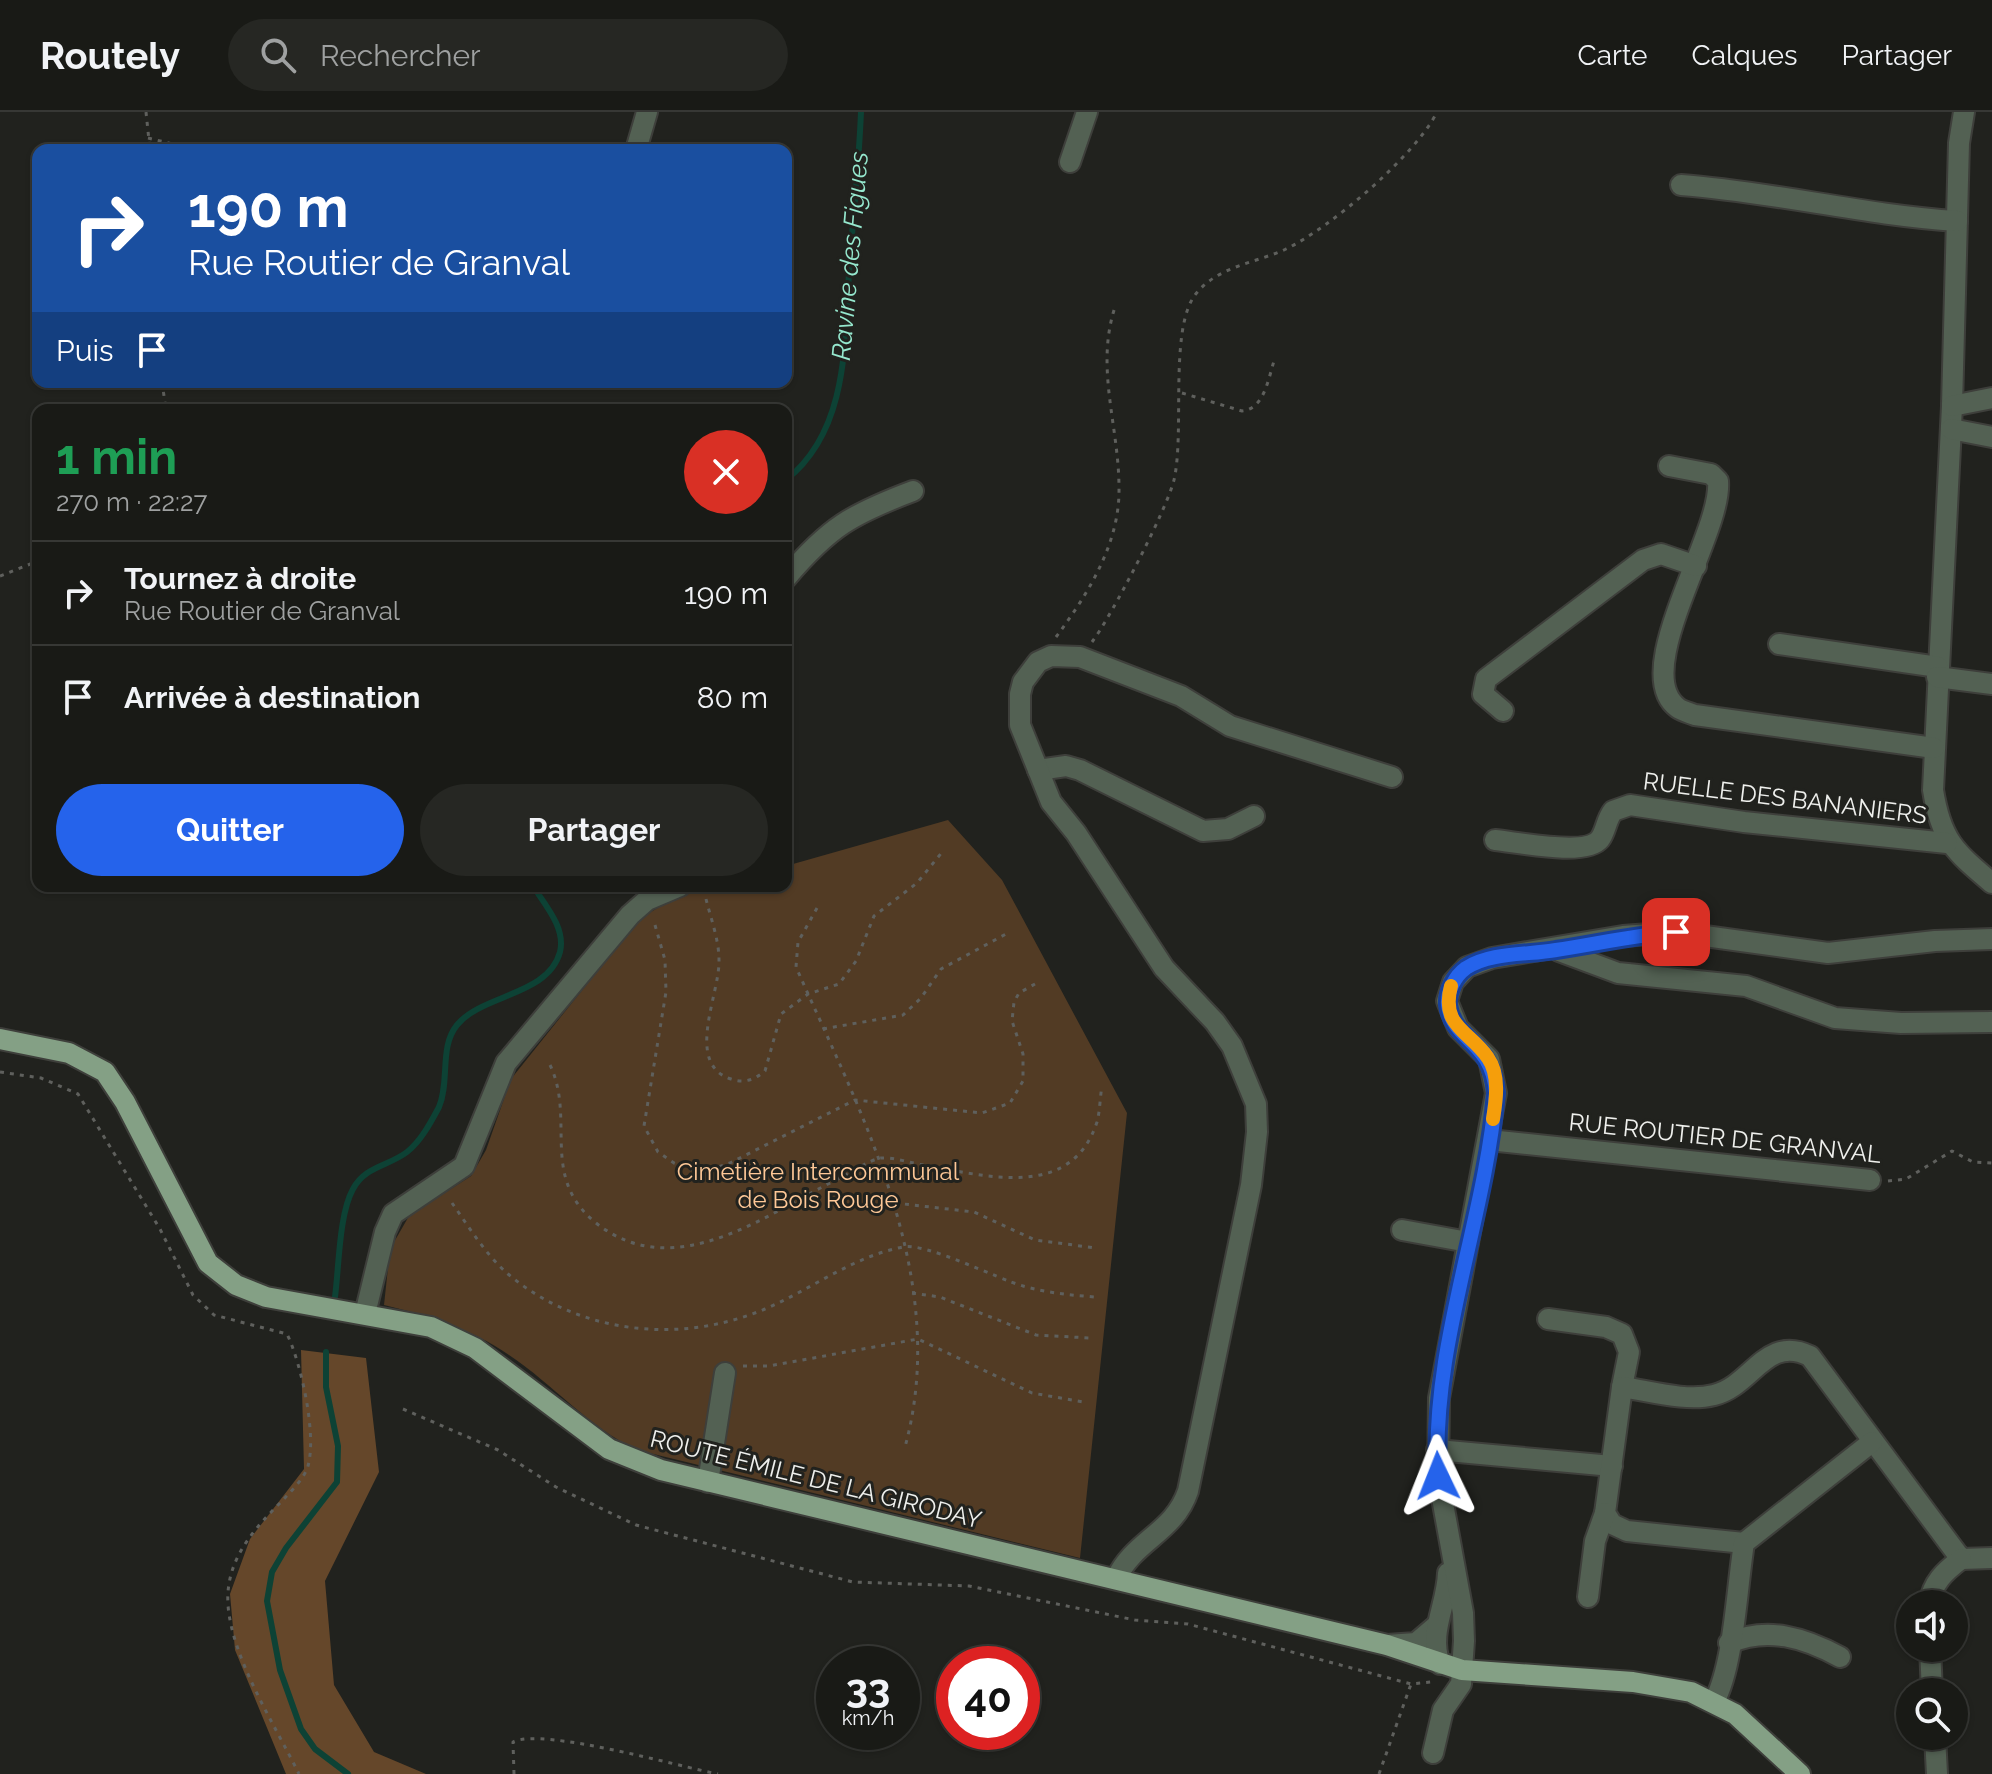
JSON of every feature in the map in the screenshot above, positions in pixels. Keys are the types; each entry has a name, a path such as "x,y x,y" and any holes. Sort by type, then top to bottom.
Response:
{"main road":[{"name":"ROUTE ÉMILE DE LA GIRODAY","path":"0,1039 69,1053 105,1072 125,1102 208,1263 236,1285 266,1297 431,1327 475,1348 609,1449 661,1470 1387,1645 1451,1667 1669,1686 1714,1702 1754,1729 1800,1773"}],"street":[{"path":"638,144 647,112"},
{"path":"1070,162 1087,112"},
{"path":"1964,112 1959,143 1952,406 1933,790 1938,824 1947,843 1992,883"},
{"path":"1681,185 1778,194 1890,217 1957,221"},
{"path":"1952,406 1992,398"},
{"path":"1951,429 1992,437"},
{"path":"1669,466 1711,474 1718,481 1719,490 1696,566 1670,631 1664,658 1667,693 1677,708 1695,715 1934,748"},
{"path":"792,572 831,531 859,511 913,491"},
{"path":"1503,711 1483,694 1486,679 1643,560 1661,554 1696,566"},
{"path":"1779,644 1992,684"},
{"path":"1116,1579 1125,1558 1174,1519 1188,1491 1251,1185 1257,1132 1256,1104 1232,1046 1150,949 1076,833 1051,802 1020,725 1023,682 1038,662 1051,656 1080,657 1181,696 1230,726 1392,777"},
{"path":"1038,770 1066,766 1080,770 1203,831 1228,829 1254,816"},
{"name":"RUELLE DES BANANIERS","path":"1495,840 1567,848 1591,846 1599,841 1613,811 1630,805 1744,822 1947,843"},
{"path":"365,1314 385,1232 393,1214 464,1166 506,1063 630,915 647,900 666,892"},
{"path":"1451,1667 1463,1613 1449,1541 1437,1450 1441,1383 1496,1093 1493,1068 1451,1015 1447,1001 1453,982 1467,967 1492,958 1557,950 1623,936 1676,932 1828,953 1935,941 1992,939"},
{"path":"1557,950 1618,973 1746,986 1835,1018 1901,1023 1992,1022"},
{"name":"RUE ROUTIER DE GRANVAL","path":"1489,1140 1870,1180"},
{"path":"1402,1230 1468,1242"},
{"path":"1548,1319 1606,1327 1622,1334 1629,1352 1605,1513 1595,1541 1588,1597"},
{"path":"1622,1387 1693,1397 1715,1395 1733,1387 1769,1355 1800,1352 1810,1356 1961,1559"},
{"path":"708,1482 725,1373"},
{"path":"1714,1702 1721,1690 1744,1543 1872,1442"},
{"path":"1437,1450 1612,1466"},
{"path":"1605,1513 1612,1524 1627,1531 1744,1543"},
{"path":"1433,1753 1443,1710 1461,1684 1451,1667 1435,1651 1436,1626 1448,1584 1449,1541"},
{"path":"1931,1590 1940,1576 1961,1559 1992,1558"},
{"path":"1387,1645 1416,1643 1436,1626"},
{"path":"1729,1643 1747,1635 1777,1635 1808,1639 1840,1657"},
{"path":"1936,1750 1937,1774"}],"path":[{"path":"146,112 149,144"},
{"path":"1080,657 1098,634 1170,494 1176,465 1182,393 1183,327 1196,295 1230,269 1284,250 1316,233 1345,212 1431,125 1437,112"},
{"path":"148,138 172,144"},
{"path":"1038,662 1077,608 1105,557 1116,519 1119,476 1105,363 1109,326 1115,307"},
{"path":"1182,393 1242,411 1252,410 1259,405 1274,361"},
{"path":"0,576 32,563"},
{"path":"706,899 719,959 706,1043 709,1059 716,1069 736,1081 757,1077 769,1062 775,1026 781,1014 808,994 839,984 856,961 866,927 874,916 917,883 943,851"},
{"path":"817,908 798,942 796,967 881,1158 905,1246 918,1339 914,1415 905,1447"},
{"path":"655,925 665,960 666,992 644,1126 658,1152 690,1169 710,1170 730,1163 855,1100 982,1113 1010,1103 1023,1081 1024,1068 1012,1021 1014,1002 1019,993 1035,984"},
{"path":"823,1029 903,1015 921,998 941,969 1006,934"},
{"path":"550,1065 560,1095 560,1162 569,1187 597,1223 628,1239 663,1247 711,1242 752,1227 881,1158 1015,1180 1040,1177 1080,1152 1096,1122 1102,1086"},
{"path":"0,1072 41,1078 78,1094 160,1229 193,1295 214,1315 287,1334 298,1357 311,1446 308,1467 296,1487 254,1528 241,1547 229,1583 228,1605 239,1650 299,1774"},
{"name":"RUE ROUTIER DE GRANVAL","path":"1870,1180 1906,1179 1952,1151 1973,1162 1992,1163"},
{"path":"452,1203 476,1238 507,1273 550,1304 590,1320 644,1329 695,1327 762,1310 834,1273 905,1246 1036,1290 1095,1297"},
{"path":"894,1203 974,1212 1035,1240 1096,1248"},
{"path":"912,1293 940,1297 1036,1335 1090,1338"},
{"path":"725,1373 735,1366 769,1366 918,1339 1032,1393 1083,1402"},
{"path":"403,1409 498,1450 599,1510 650,1529 840,1580 910,1587 969,1586 1135,1620 1188,1624 1411,1684 1435,1681 1451,1667"},
{"path":"1379,1774 1411,1684"},
{"path":"514,1774 513,1742 530,1739 625,1751 718,1774"}],"green space":[{"name":"Cimetière Intercommunal de Bois Rouge","path":"948,820 1002,880 1127,1113 1080,1558 637,1450 602,1429 495,1346 448,1324 384,1305 390,1249 409,1216 471,1176 486,1150 511,1079 635,924 671,900 696,892 792,892 792,864"}],"shaded area":[{"path":"301,1350 366,1358 379,1472 325,1581 334,1685 374,1752 426,1774 286,1774 235,1650 230,1594 250,1539 304,1469"}],"waterway":[{"name":"Ravine des Figues","path":"792,474 807,459 823,434 834,407 840,378 845,347 861,112"},
{"name":"Ravine des Figues","path":"335,1297 342,1226 348,1200 364,1175 407,1152 425,1131 439,1107 448,1043 457,1025 482,1007 542,978 560,952 557,926 537,892"},
{"name":"Ravine des Figues","path":"326,1352 326,1387 338,1446 337,1482 286,1548 272,1572 267,1601 280,1670 301,1729 315,1749 348,1774"}],"slow traffic":[{"path":"1451,986 1447,1001 1451,1015 1458,1028 1489,1059 1493,1068 1496,1093 1493,1119"}],"route":[{"path":"1438,1476 1437,1429 1445,1354 1496,1093 1489,1059 1458,1028 1451,1015 1447,1001 1453,982 1467,967 1492,958 1557,950 1623,936 1676,932"}]}
